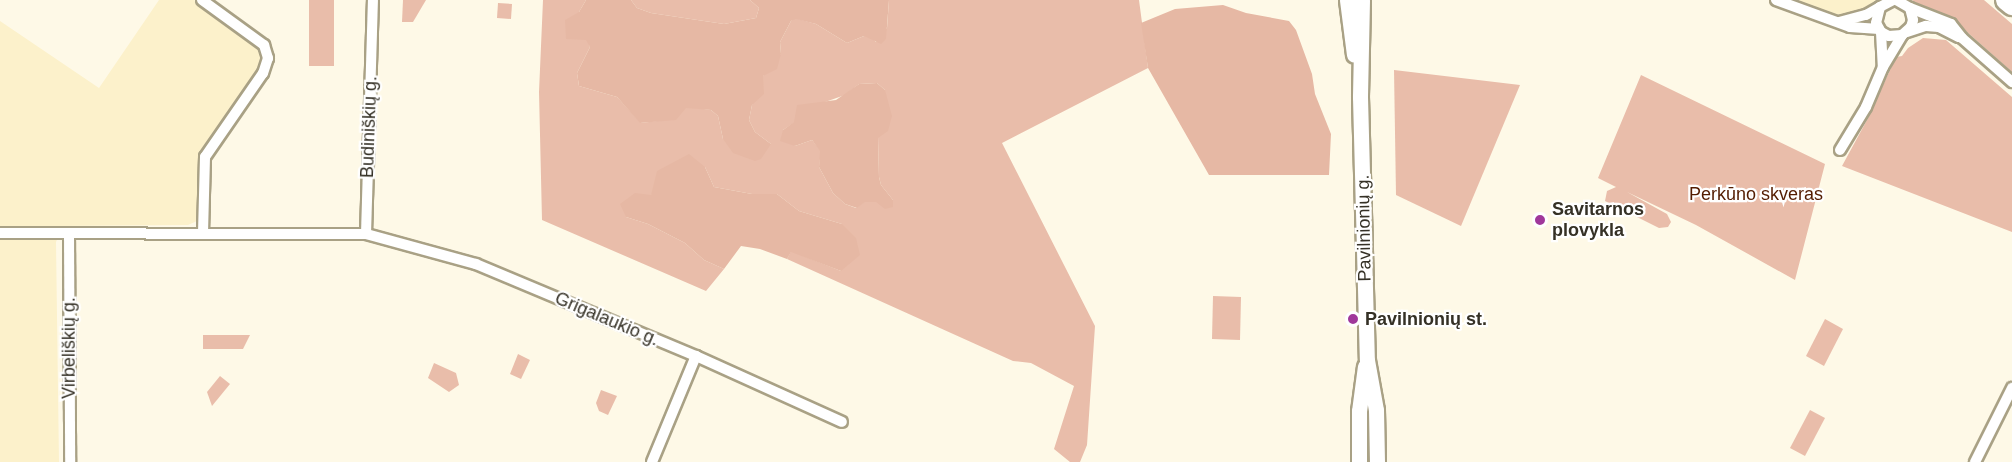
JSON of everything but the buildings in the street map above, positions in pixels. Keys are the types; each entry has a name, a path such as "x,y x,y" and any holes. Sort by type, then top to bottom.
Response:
{"highway":[{"path":"2007,0 2012,5"}],"street":[{"path":"202,0 264,45 268,58 263,73 205,157 203,233"},
{"name":"Budiniškių g.","path":"366,234 373,0"},
{"name":"Pavilnionių g.","path":"1347,0 1360,97"},
{"name":"Pavilnionių g.","path":"1362,0 1360,97 1367,360 1376,410 1377,462"},
{"path":"1776,0 1819,18 1850,27 1880,30 1889,36 1905,34 1926,26 1939,27 1962,38"},
{"path":"1839,22 1866,15 1895,0 1951,24 1962,38 2012,82"},
{"path":"1880,7 1876,18 1880,30 1882,67"},
{"path":"1840,150 1866,107 1882,67 1913,20 1910,8"},
{"path":"0,233 366,234"},
{"name":"Virbeliškių g.","path":"69,234 70,462"},
{"name":"Grigalaukio g.","path":"366,234 476,264 696,356 842,422"},
{"path":"652,462 696,356"},
{"name":"Pavilnionių g.","path":"1359,462 1359,411 1367,360"},
{"path":"1975,462 2012,388"}],"shaded area":[{"path":"159,0 194,0 258,46 263,54 263,64 199,153 200,212 197,221 188,225 63,226 56,242 59,462 0,462 0,21 99,88"},
{"path":"586,0 631,0 637,8 651,13 724,24 756,18 759,8 750,0 889,0 886,39 881,44 864,36 847,43 816,24 796,19 791,21 780,42 781,54 777,69 763,76 764,94 752,105 749,120 755,132 771,144 761,159 755,161 733,153 723,139 718,116 711,110 686,108 676,120 640,123 617,97 579,86 577,73 590,47 586,40 566,39 565,20 579,12"},
{"path":"1787,0 1881,0 1866,12 1846,15 1820,12"},
{"path":"1223,5 1246,13 1289,21 1296,30 1312,74 1315,94 1331,134 1329,175 1209,175 1148,68 1141,23 1175,9"},
{"path":"877,83 885,90 892,116 888,131 878,138 879,177 881,185 893,200 893,207 885,209 876,202 865,202 857,208 845,204 833,193 819,167 820,151 812,140 795,146 780,141 783,130 794,122 797,105 836,100 859,84"},
{"path":"689,154 705,167 714,187 752,194 777,194 799,211 842,224 856,238 860,255 841,271 791,252 787,259 760,249 741,246 724,269 704,260 685,243 648,224 626,217 620,204 635,193 651,195 657,171"}],"green space":[{"path":"309,0 334,0 334,66 309,66"},
{"path":"403,0 426,0 413,22 402,22"},
{"path":"543,0 586,0 579,12 590,47 577,73 579,86 617,97 641,123 657,121 685,108 711,110 718,116 723,139 771,144 755,132 749,120 763,76 781,54 780,42 791,21 795,18 816,24 847,43 864,36 869,36 876,42 887,28 889,0 1139,0 1148,68 1002,143 1095,326 1087,445 1080,462 1070,462 1054,449 1074,386 1031,363 1013,361 787,259 791,251 841,271 842,224 799,211 777,194 752,194 714,187 705,167 651,195 626,217 648,224 685,243 704,260 724,269 706,291 542,220 539,92","holes":["877,83 885,90 878,137 879,177 881,185 893,200 864,202 856,208 845,204 833,193 819,167 821,151 812,140 795,146 783,130 825,102 845,95 859,84"]},
{"path":"631,0 750,0 759,8 756,18 724,24 651,13 637,8"},
{"path":"1912,0 1984,0 2012,24 2012,72 1957,23 1920,7"},
{"path":"498,3 512,4 511,19 497,18"},
{"path":"1923,38 1946,40 2012,97 2012,232 1842,166 1867,120 1896,57 1902,56 1908,48"},
{"path":"1394,70 1520,85 1461,226 1396,195"},
{"name":"Perkūno skveras","path":"1641,75 1825,164 1795,280 1696,225 1627,192 1667,214 1671,222 1668,227 1659,228 1605,201 1607,191 1616,187 1598,178"},
{"path":"1213,296 1241,297 1240,340 1212,339"},
{"path":"1825,319 1843,329 1824,366 1806,356"},
{"path":"203,335 250,335 243,349 203,349"},
{"path":"518,354 530,360 521,379 510,374"},
{"path":"434,363 456,373 459,385 449,392 428,378"},
{"path":"220,376 230,384 212,406 207,392"},
{"path":"601,390 617,396 608,415 599,411 596,403"},
{"path":"1810,410 1825,418 1805,456 1790,448"}],"place":[{"name":"Savitarnos plovykla","path":"1540,220"},
{"name":"Pavilnionių st.","path":"1353,319"}]}
